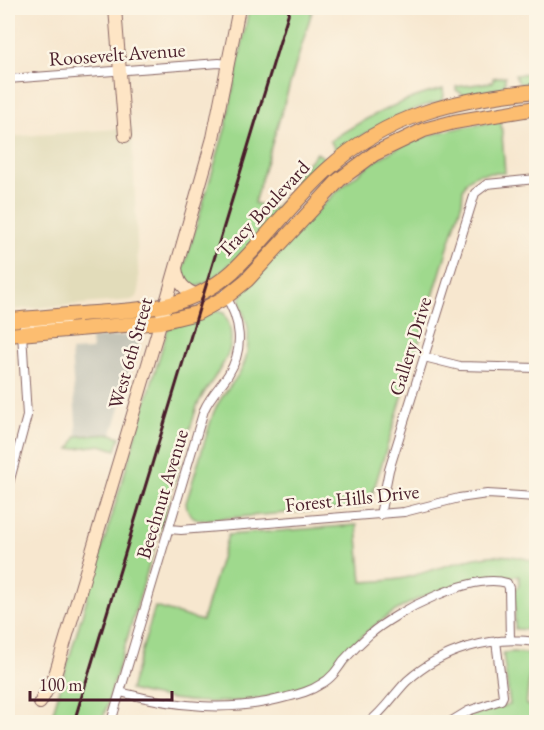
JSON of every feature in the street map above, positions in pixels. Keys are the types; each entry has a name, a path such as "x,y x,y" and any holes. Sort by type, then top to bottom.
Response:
{"main road":[{"name":"Tracy Boulevard","path":"8,320 164,306 197,295 217,284 247,258 325,171 372,135 404,119 441,107 537,91"},
{"name":"Tracy Boulevard","path":"15,334 160,322 197,313 226,297 247,280 339,180 374,154 406,136 441,125 537,108"}],"street":[{"path":"115,8 125,136"},
{"name":"West 6th Street","path":"40,703 55,675 213,138 239,8"},
{"name":"Roosevelt Avenue","path":"8,79 228,64"},
{"name":"Gallery Drive","path":"380,515 389,470 472,199 478,188 487,184 537,179"},
{"path":"176,263 179,283 185,290 197,295"},
{"name":"Beechnut Avenue","path":"111,723 204,410 230,372 237,356 238,328 232,307 217,284"},
{"path":"8,487 27,416 15,334 27,327 61,323 77,315"},
{"path":"424,357 460,366 537,368"},
{"name":"Forest Hills Drive","path":"169,529 380,515 404,512 471,496 503,494 537,497"},
{"path":"120,692 160,702 202,707 241,706 285,698 311,690 324,683 370,634 406,610 439,594 487,583 507,583 510,640"},
{"path":"450,723 468,711 501,700 503,696 496,641"},
{"path":"369,723 408,680 455,651 496,641 537,642"}],"shaded area":[{"path":"132,128 139,291 137,297 131,300 8,310 8,137"},
{"path":"133,335 140,339 112,434 77,436 71,351 92,350 91,338"}],"green space":[{"path":"249,8 313,8 254,203 274,209 296,185 295,176 317,153 327,162 243,253 208,282 195,287 186,281 183,270 226,126"},
{"path":"536,72 536,82 520,84 515,75"},
{"path":"505,76 505,83 501,88 464,95 456,90 456,87 493,82 493,78"},
{"path":"443,89 444,96 441,101 387,121 338,153 330,141 384,110"},
{"path":"501,121 505,173 476,175 467,181 464,187 462,202 370,502 361,507 201,520 193,516 186,503 213,414 245,361 248,334 241,305 243,292 324,204 371,164 395,149 421,138"},
{"path":"216,311 224,313 230,327 229,352 197,406 102,722 50,722 168,328"},
{"path":"112,434 120,437 116,450 101,445 70,449 77,436"},
{"path":"357,525 362,582 403,578 456,562 488,556 520,557 536,562 535,630 515,629 515,590 519,586 519,576 475,581 434,592 396,611 361,637 326,676 306,687 251,700 231,702 170,699 130,690 155,607 202,621 228,535"},
{"path":"503,653 532,654 526,705 536,708 536,722 458,722 484,710 510,705"}],"railway":[{"path":"74,722 290,8"}]}
